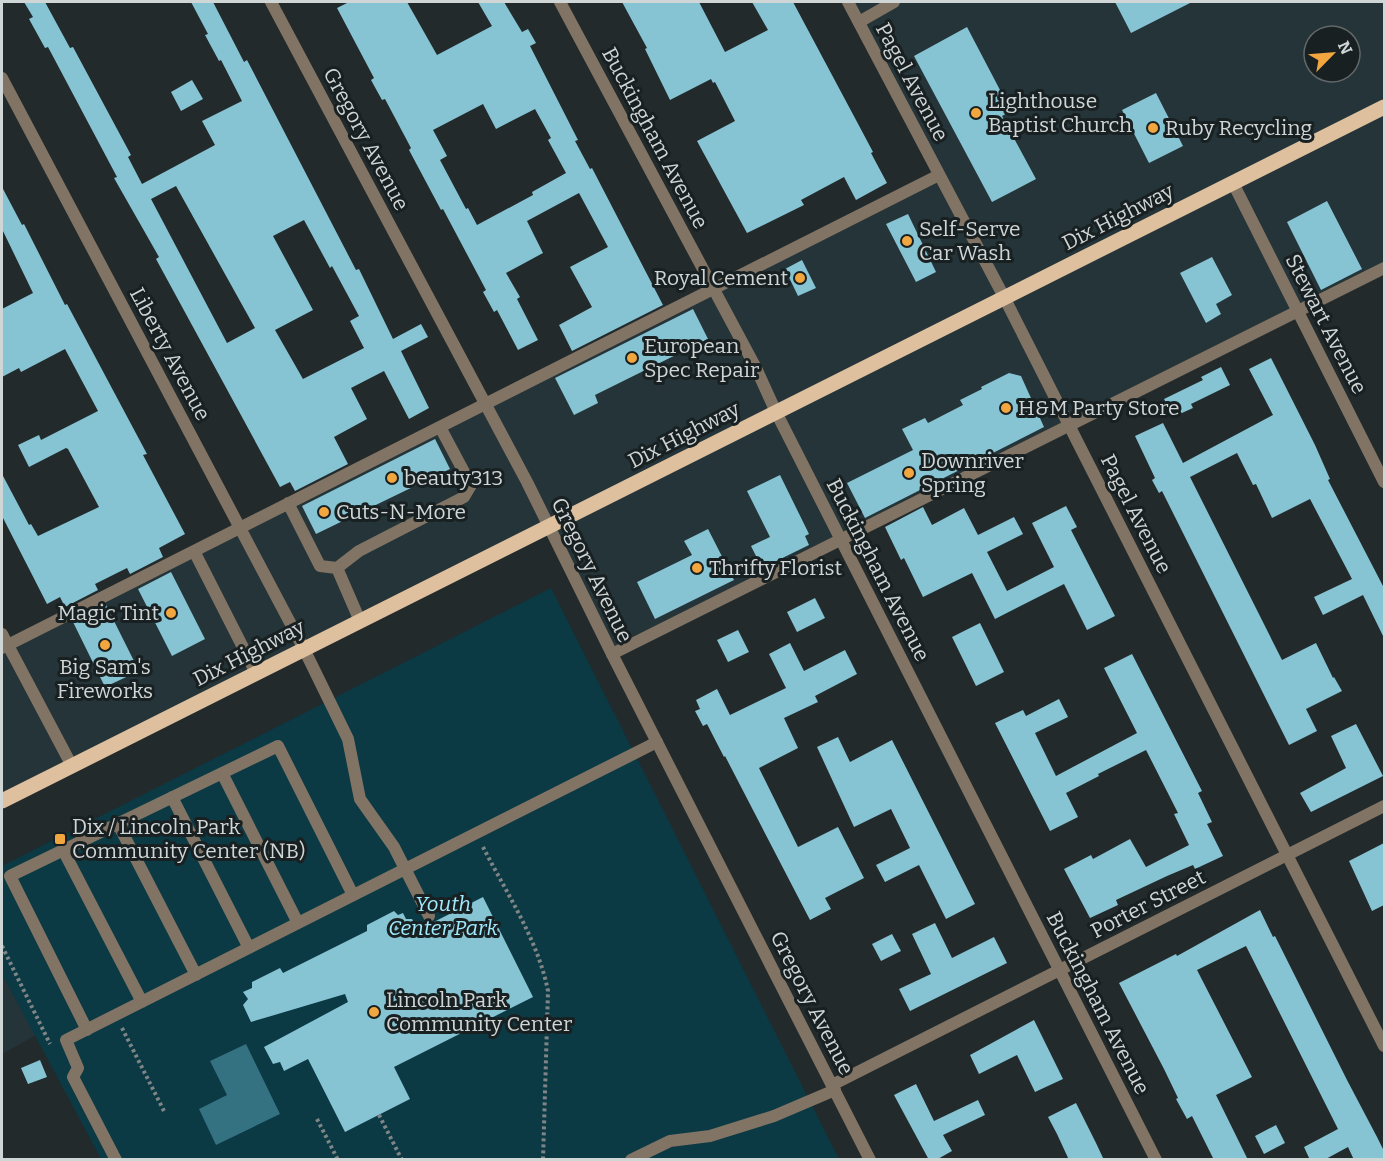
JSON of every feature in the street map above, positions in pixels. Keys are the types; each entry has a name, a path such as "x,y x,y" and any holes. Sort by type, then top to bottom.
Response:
{"main road":[{"name":"Dix Highway","path":"2,801 1384,107"}],"street":[{"name":"Gregory Avenue","path":"271,2 485,404 870,1160"},
{"name":"Buckingham Avenue","path":"560,2 756,368 776,412 1156,1160"},
{"name":"Pagel Avenue","path":"848,2 1004,297 1384,1046"},
{"path":"859,22 894,2"},
{"name":"Liberty Avenue","path":"2,78 304,649 348,739 360,799 394,847 429,916"},
{"path":"72,766 3,642 194,551 939,175"},
{"name":"Stewart Avenue","path":"1233,183 1384,482"},
{"path":"612,654 1384,268"},
{"path":"288,503 320,566 337,568 359,550 464,497 471,485 440,427"},
{"path":"194,551 256,673"},
{"path":"337,568 360,621"},
{"path":"116,1160 73,1077 78,1068 66,1040 657,742"},
{"path":"87,1030 10,876 278,746 353,895"},
{"path":"222,773 298,923"},
{"path":"172,797 249,948"},
{"name":"Porter Street","path":"631,1160 670,1141 710,1136 774,1116 1384,806"},
{"path":"118,824 196,975"},
{"path":"63,850 142,1002"}],"path":[{"path":"476,833 534,944 544,968 548,991 548,1014 543,1160"},
{"path":"122,1027 165,1113"},
{"path":"379,1114 402,1160"},
{"path":"317,1119 339,1160"}],"shaded area":[{"path":"848,2 1384,2 1384,268 612,654 548,527 2,801 2,648 939,175"},
{"path":"2,974 36,1035 2,1054"},
{"path":"246,1044 280,1114 216,1145 199,1109 227,1095 210,1061"}],"green space":[{"name":"Youth Center Park","path":"551,588 839,1159 101,1159 2,974 2,866"}],"building":[{"path":"24,2 45,2 70,48 73,47 131,155 128,157 142,184 215,145 202,121 242,101 205,35 208,34 191,2 213,2 244,62 247,60 356,270 359,269 393,339 421,324 428,337 401,351 429,408 409,419 384,371 351,388 367,419 334,437 348,464 295,491 290,482 280,487 156,259 159,257 114,178 117,177 48,47 45,48 29,19 33,17","holes":["176,186 255,328 227,343 151,199","304,220 359,316 350,321 364,348 303,379 275,330 313,310 273,236"]},
{"path":"349,2 407,2 437,55 492,26 478,2 504,2 522,32 528,29 536,43 530,46 578,140 575,141 590,169 592,168 663,305 572,351 559,325 592,307 570,267 608,247 579,193 527,221 543,253 506,273 520,297 517,299 538,340 518,350 497,310 494,312 483,292 486,290 409,150 411,148 385,99 382,100 371,80 374,78 337,8","holes":["483,104 496,129 535,109 551,138 548,140 566,173 532,192 533,195 477,225 440,160 447,156 433,130"]},
{"path":"622,2 699,2 725,52 768,30 752,2 793,2 873,152 871,153 887,183 856,200 844,177 801,200 804,205 747,233 697,141 735,121 715,82 713,83 711,79 670,100 645,49 647,48"},
{"path":"1115,2 1192,2 1131,33"},
{"name":"Lighthouse Baptist Church","path":"967,27 1011,111 1002,116 1036,179 992,202 914,56"},
{"path":"192,80 203,99 181,111 171,92"},
{"name":"Ruby Recycling","path":"1156,93 1183,146 1149,163 1122,110"},
{"path":"2,187 147,454 143,455 185,534 159,548 163,557 130,574 127,568 95,584 98,590 65,607 60,597 47,604 2,516 2,474 29,525 31,524 38,536 99,507 68,449 29,467 18,445 39,435 41,440 98,411 65,349 21,372 19,368 2,377 2,309 33,293 2,229"},
{"path":"1327,201 1362,269 1321,290 1287,222"},
{"name":"Self-Serve Car Wash","path":"908,214 936,272 916,282 886,224"},
{"path":"1212,257 1232,295 1216,304 1221,314 1206,323 1180,273"},
{"name":"Royal Cement","path":"802,260 816,288 798,296 785,269"},
{"name":"European Spec Repair","path":"693,309 708,339 595,395 598,403 574,415 555,378"},
{"path":"1271,358 1315,445 1330,479 1328,480 1384,588 1384,638 1363,595 1323,615 1314,597 1352,579 1310,499 1272,518 1256,484 1253,485 1237,453 1190,477 1282,660 1316,643 1342,691 1306,709 1317,731 1289,745 1162,491 1159,493 1152,480 1155,478 1135,436 1163,423 1183,463 1273,415 1249,369"},
{"path":"1221,367 1230,385 1191,404 1193,408 1173,417 1164,399 1203,380 1201,377"},
{"path":"1009,373 1021,376 1044,427 865,518 847,483 913,450 902,429 925,418 928,423 963,405 960,400"},
{"path":"435,439 450,469 316,534 302,506"},
{"path":"780,475 809,534 805,536 809,545 762,568 751,546 770,537 747,491"},
{"path":"1066,506 1077,527 1071,530 1115,616 1087,630 1064,584 995,619 972,573 923,597 904,558 901,560 885,527 923,507 932,525 964,508 978,535 1014,517 1023,534 987,552 1007,591 1054,567 1032,523"},
{"name":"Thrifty Florist","path":"708,529 734,580 655,619 637,582 692,555 684,541"},
{"name":"Magic Tint","path":"171,572 205,639 172,656 138,589"},
{"path":"815,598 825,618 797,632 787,612"},
{"name":"Big Sam's Fireworks","path":"106,605 139,671 105,687 73,622"},
{"path":"980,623 1004,672 976,686 952,637"},
{"path":"738,630 749,652 728,662 717,640"},
{"path":"790,643 804,671 845,650 857,674 815,696 818,702 784,718 798,748 759,768 798,847 838,827 864,878 825,898 831,909 810,920 725,756 707,724 703,726 695,711 700,709 696,700 717,689 730,715 786,688 769,654"},
{"path":"1132,654 1202,791 1198,793 1212,822 1207,824 1223,856 1195,869 1193,865 1167,876 1116,900 1118,905 1090,918 1064,869 1091,855 1093,859 1130,839 1146,867 1189,845 1174,814 1178,813 1146,750 1066,793 1078,817 1050,831 995,723 1023,710 1026,716 1059,699 1068,717 1035,733 1056,776 1137,733 1104,668"},
{"path":"1356,724 1383,776 1311,812 1300,793 1346,768 1331,736"},
{"path":"838,737 850,762 892,740 975,904 946,919 919,865 885,882 876,865 910,848 891,809 854,827 817,747"},
{"path":"1384,843 1384,905 1372,911 1349,861"},
{"name":"Lincoln Park Community Center","path":"483,897 533,997 394,1067 410,1099 345,1132 308,1059 284,1071 280,1062 273,1064 264,1047 348,1002 345,994 251,1022 243,1005 248,999 243,992 252,988 252,982 280,968 283,973 367,931 367,925 394,911 398,915 403,913 406,919 412,919 418,930"},
{"path":"1260,910 1384,1151 1384,1160 1354,1160 1348,1147 1324,1160 1310,1160 1304,1147 1338,1129 1246,946 1197,970 1252,1077 1216,1095 1248,1160 1214,1160 1192,1116 1187,1119 1176,1099 1178,1098 1164,1069 1119,983 1176,954 1177,956"},
{"path":"935,923 952,958 994,937 1007,963 910,1011 899,989 931,974 912,934"},
{"path":"892,934 901,951 881,961 872,944"},
{"path":"1034,1020 1063,1079 1035,1092 1017,1055 979,1074 970,1055"},
{"path":"40,1060 47,1077 28,1084 21,1068"},
{"path":"916,1084 934,1121 978,1100 985,1115 943,1135 952,1151 936,1160 929,1160 894,1095"},
{"path":"1076,1103 1104,1160 1069,1160 1048,1117"},
{"path":"1276,1125 1285,1143 1264,1154 1255,1136"}],"place":[{"name":"Lighthouse Baptist Church","path":"976,113"},
{"name":"Ruby Recycling","path":"1153,128"},
{"name":"Self-Serve Car Wash","path":"907,241"},
{"name":"Royal Cement","path":"800,278"},
{"name":"European Spec Repair","path":"632,358"},
{"name":"H&M Party Store","path":"1006,408"},
{"name":"Downriver Spring","path":"909,473"},
{"name":"beauty313","path":"392,478"},
{"name":"Cuts-N-More","path":"324,512"},
{"name":"Thrifty Florist","path":"697,568"},
{"name":"Magic Tint","path":"171,613"},
{"name":"Big Sam's Fireworks","path":"105,645"},
{"name":"Dix / Lincoln Park Community Center (NB)","path":"60,839"},
{"name":"Lincoln Park Community Center","path":"374,1012"}]}
